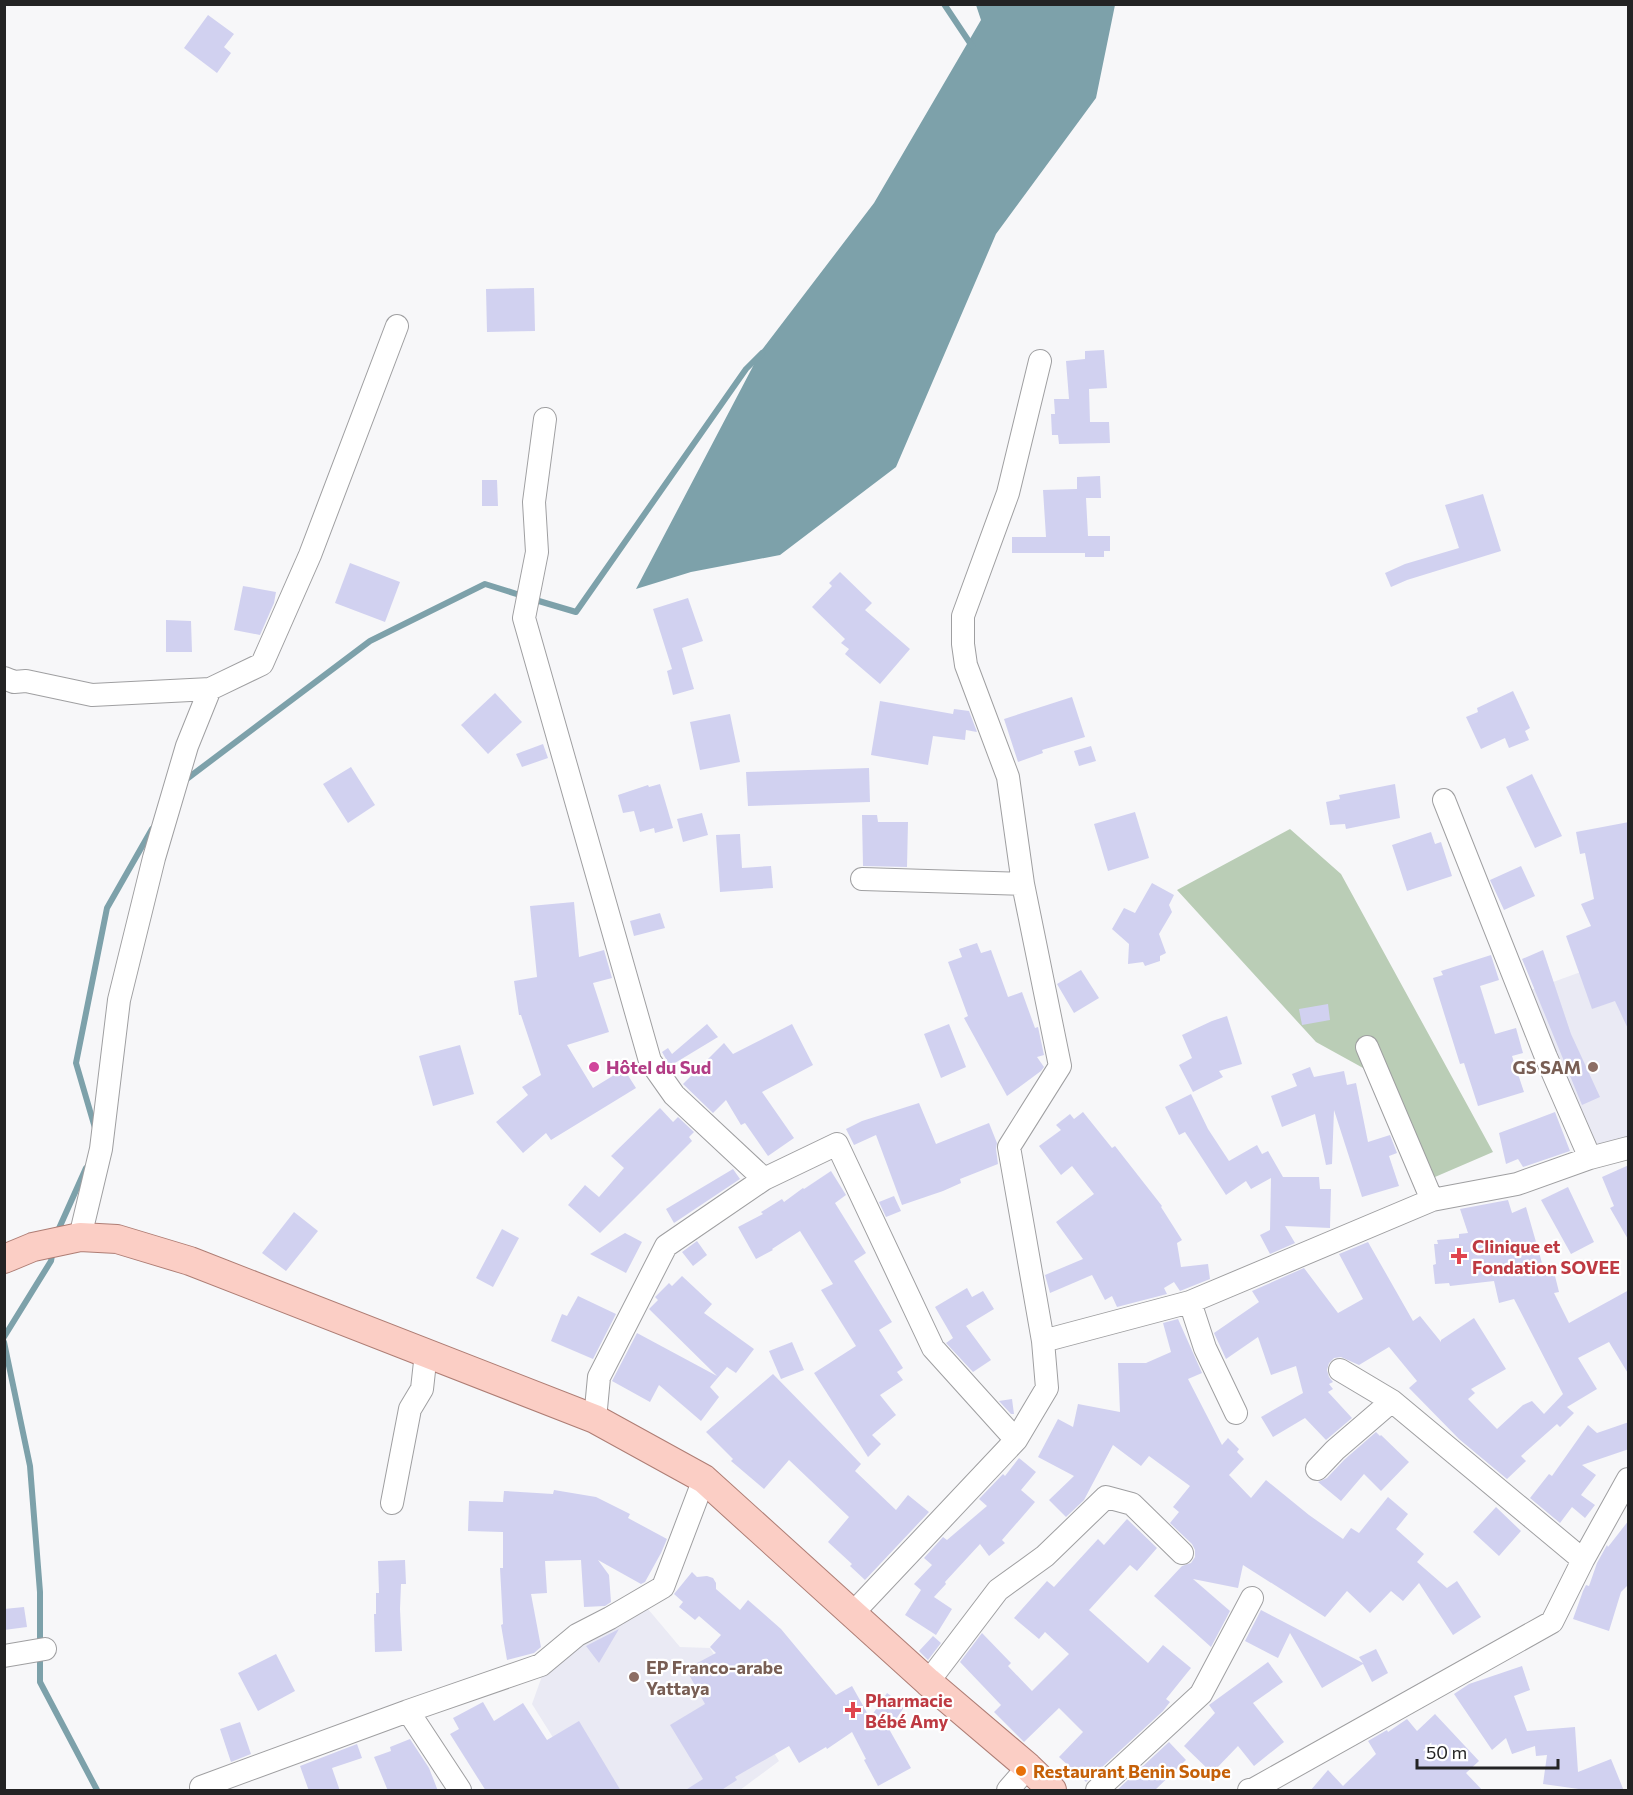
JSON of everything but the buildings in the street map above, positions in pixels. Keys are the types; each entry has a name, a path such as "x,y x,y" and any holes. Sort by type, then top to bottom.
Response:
{"main road":[{"path":"4,1259 33,1247 86,1237 117,1239 190,1261 595,1419 704,1479 928,1682 1028,1767 1052,1791"}],"street":[{"path":"4,678 14,682 26,681 92,694 210,689 262,664 310,555 397,326"},
{"path":"852,1614 1016,1440 1047,1388 1043,1341 1009,1148 1060,1066 1023,884 1008,777 966,665 963,616 1008,493 1040,361"},
{"path":"545,419 534,502 537,552 524,618 650,1061 674,1095 764,1179"},
{"path":"86,1237 101,1149 118,1000 154,858 187,746 210,689"},
{"path":"1444,800 1546,1057 1590,1158"},
{"path":"862,879 1023,884"},
{"path":"1367,1047 1432,1200"},
{"path":"595,1419 599,1377 666,1245 764,1179 837,1144 933,1348 1016,1440"},
{"path":"1043,1341 1190,1302 1432,1200 1517,1184 1590,1158 1629,1148"},
{"path":"1190,1302 1204,1348 1236,1413"},
{"path":"392,1503 410,1409 422,1389 426,1353"},
{"path":"1340,1370 1392,1401 1583,1560"},
{"path":"1317,1469 1335,1450 1392,1401"},
{"path":"201,1787 408,1710 542,1665 577,1635 663,1587 704,1479"},
{"path":"1249,1791 1552,1622 1583,1560 1629,1479"},
{"path":"928,1682 998,1590 1045,1556 1106,1497 1132,1504 1182,1553"},
{"path":"1096,1791 1201,1694 1252,1598"},
{"path":"4,1656 45,1649"},
{"path":"408,1710 460,1791"},
{"path":"1008,1791 1028,1767"}],"shaded area":[{"name":"GS SAM","path":"1628,955 1628,1142 1602,1150 1587,1142 1528,991"},
{"name":"EP Franco-arabe Yattaya","path":"637,1596 680,1647 710,1648 779,1761 740,1790 586,1790 532,1704 551,1651"}],"green space":[{"path":"1290,829 1341,874 1493,1152 1428,1180 1374,1074 1316,1042 1177,890"}],"water":[{"path":"976,5 1115,5 1096,98 996,234 896,467 780,555 691,572 636,589 761,351 874,203 981,20"}],"waterway":[{"path":"944,4 972,46"},
{"path":"532,599 576,612 746,369 762,353"},
{"path":"184,781 370,641 485,584 523,596"},
{"path":"95,1128 76,1063 107,908 152,829"},
{"path":"56,1235 86,1168"},
{"path":"4,1337 51,1261 53,1250"},
{"path":"4,1342 30,1466 40,1592 40,1645"},
{"path":"40,1655 40,1682 97,1790"}],"place":[{"name":"Hôtel du Sud","path":"594,1067"},
{"name":"GS SAM","path":"1593,1067"},
{"name":"Clinique et Fondation SOVEE","path":"1459,1256"},
{"name":"EP Franco-arabe Yattaya","path":"634,1677"},
{"name":"Pharmacie Bébé Amy","path":"853,1710"},
{"name":"Restaurant Benin Soupe","path":"1021,1771"}]}
